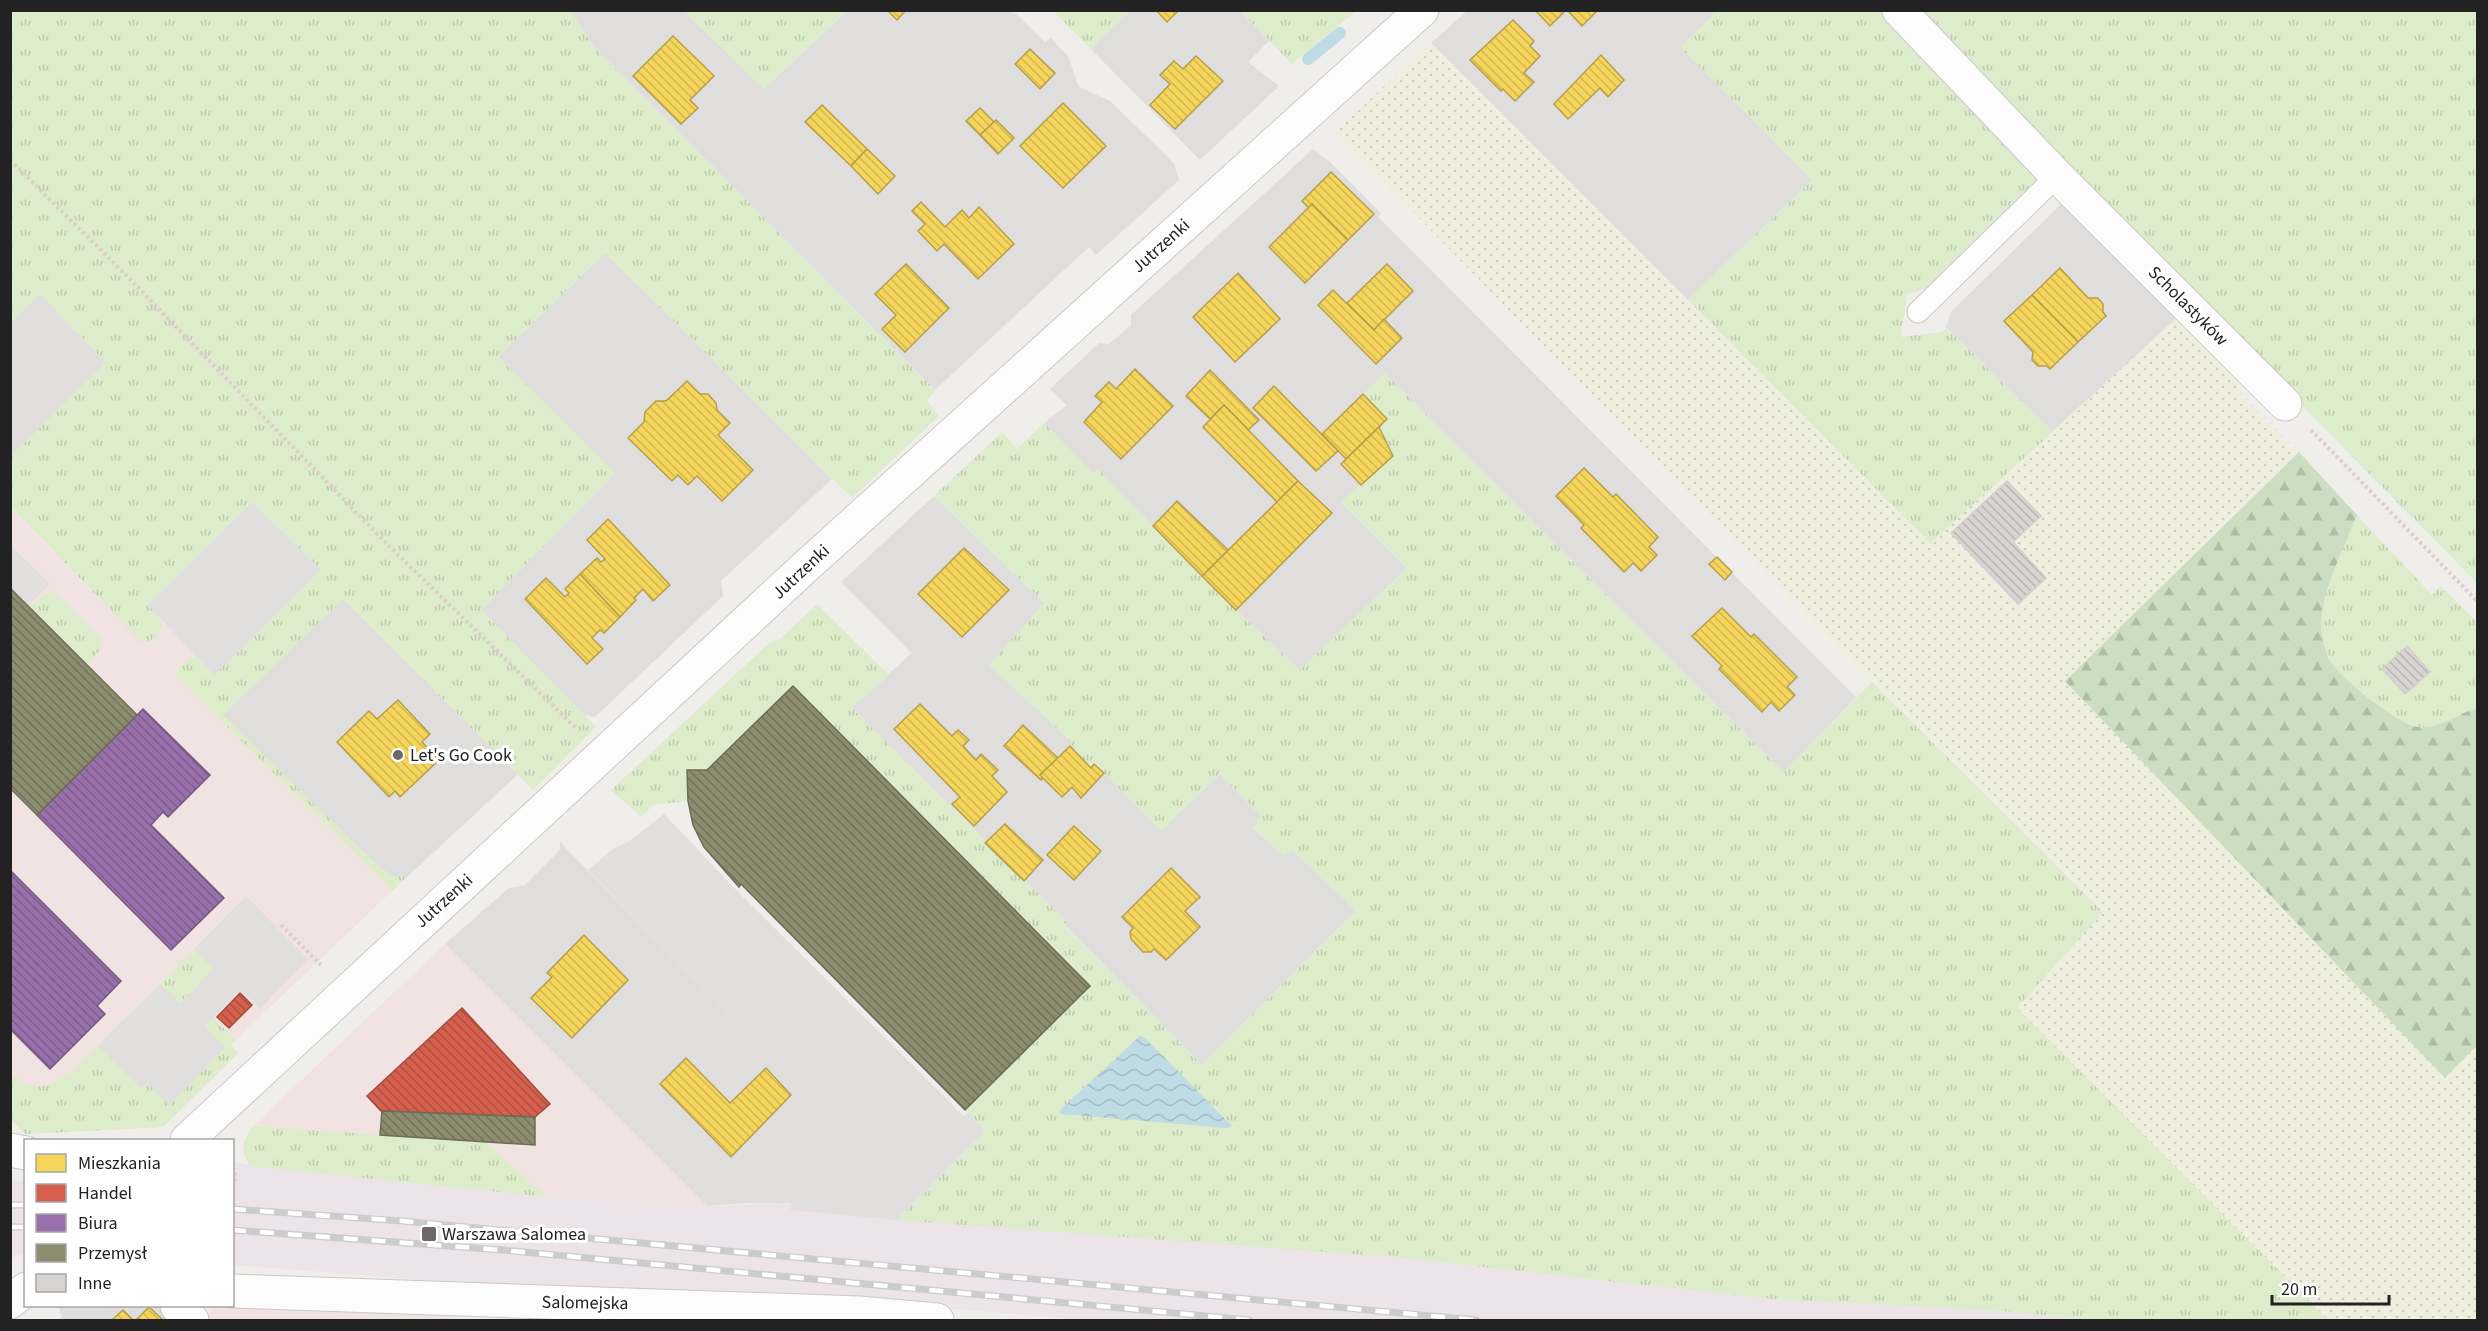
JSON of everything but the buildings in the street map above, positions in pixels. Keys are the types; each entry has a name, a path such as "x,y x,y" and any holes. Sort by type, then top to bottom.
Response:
{"street":[{"name":"Jutrzenki","path":"188,1139 803,569 1422,10"},
{"name":"Scholastyków","path":"1899,10 2057,176 2285,404"},
{"path":"10,1302 24,1291"},
{"name":"Salomejska","path":"234,1291 835,1312 937,1320"},
{"path":"179,1307 192,1320"}],"lane":[{"path":"1918,312 2057,176"}],"path":[{"path":"10,160 117,266 387,543 603,755"},
{"path":"2285,404 2478,602"},
{"path":"281,925 319,962"},
{"path":"234,1170 236,1185"}],"shaded area":[{"path":"1001,10 1015,13 1045,42 1051,38 1068,56 1079,87 1110,101 1174,163 1179,180 1096,255 1089,247 935,390 596,49 569,11 684,11 764,89 847,11"},
{"path":"1130,11 1240,11 1269,41 1248,62 1279,86 1200,160 1091,49"},
{"path":"1467,11 1717,11 1681,47 1812,180 1688,300 1431,43"},
{"path":"1313,149 1329,161 1381,213 1378,217 1856,697 1784,773 1385,374 1387,419 1379,428 1393,456 1341,502 1407,568 1300,670 1236,610 1097,470 1094,474 1044,423 1067,405 1050,389 1099,343 1109,344 1131,325 1131,315"},
{"path":"2065,200 2179,316 2053,432 1946,327 1951,312"},
{"path":"606,252 832,479 721,581 723,596 595,717 584,715 481,610 615,473 498,357"},
{"path":"40,294 106,363 11,456 11,322"},
{"path":"934,496 1044,603 1073,743 1071,746 1094,764 1220,774 1260,815 1253,828 1283,856 1293,850 1355,911 1202,1065 1063,923 1066,921 851,707 912,653 841,582"},
{"path":"252,502 321,570 214,675 148,605"},
{"path":"10,507 97,597 361,581 219,718 392,891 231,1045 238,1053 163,1127 25,1134 11,1119"},
{"path":"10,545 50,584 27,607 11,591"},
{"path":"343,599 518,774 407,877 394,876 380,868 222,715"},
{"path":"664,814 740,894 964,1116 968,1113 986,1131 897,1220 790,1210 792,1203 803,1203 819,1164 768,1117 799,1087 588,870 613,849 628,842"},
{"path":"560,842 799,1087 791,1095 819,1164 803,1204 745,1203 707,1206 445,944 509,888 525,885 560,850"},
{"path":"246,896 308,959 260,1009 240,990 205,1026 225,1047 169,1106 148,1083 141,1088 97,1046 160,984 181,1003 213,969 194,949"},
{"path":"445,944 707,1206 547,1197 486,1142 253,1126"},
{"path":"234,1162 547,1197 707,1206 792,1203 790,1210 1392,1257 1771,1299 2015,1312 2092,1320 1083,1320 849,1300 527,1288 234,1265"},
{"path":"11,1181 24,1181 24,1254 11,1258"},
{"path":"58,1307 165,1307 178,1320 58,1320 62,1317"},
{"path":"216,1307 488,1320 207,1320 204,1317"}],"green space":[{"path":"11,11 569,11 596,49 935,390 927,401 939,416 852,498 605,253 498,357 616,473 481,610 596,727 533,790 343,599 223,715 380,868 394,876 407,877 392,891 175,675 190,656 197,658 214,674 149,605 163,623 156,636 142,643 11,507 11,456 106,363 40,294 11,322"},
{"path":"684,11 847,11 764,89"},
{"path":"1053,11 1130,11 1091,49"},
{"path":"1240,11 1356,11 1292,64"},
{"path":"1717,11 1884,11 2043,175 1926,288 1907,294 1901,337 1943,332 1946,327 2053,432 1930,543 1688,300 1812,180 1680,47"},
{"path":"1912,11 2477,11 2477,583"},
{"path":"1431,43 1930,543 2179,316 2239,380 2237,390 2299,452 2065,681 2445,1078 2477,1045 2477,1320 2328,1320 2016,1008 2103,912 1872,682 1335,132"},
{"path":"1385,373 1783,772 1872,682 2103,912 2017,1008 2328,1320 2092,1320 2015,1312 1771,1299 1392,1257 897,1220 986,1131 965,1110 1090,986 793,686 707,770 687,770 688,801 653,805 641,817 611,790 769,643 780,639 817,604 889,675 852,708 1067,922 1063,924 1202,1065 1355,911 1293,850 1283,857 1253,827 1260,815 1220,774 1161,831 1104,773 1094,765 1091,768 1070,746 1072,743 989,665 1044,603 934,496 1002,432 1017,449 1044,423 1094,474 1098,469 1236,610 1300,670 1407,568 1341,502 1393,456 1379,427 1387,419 1363,394"},
{"path":"2299,452 2357,515 2334,570 2322,615 2321,628 2329,659 2355,687 2397,718 2418,727 2434,726 2477,708 2477,1045 2445,1078 2065,681"},
{"path":"2357,515 2432,595 2441,586 2477,622 2477,708 2434,726 2418,727 2397,718 2369,699 2343,676 2329,659 2321,628 2322,615 2334,570"},
{"path":"50,592 56,594 100,637 101,648 87,666 27,607"},
{"path":"194,949 214,969 180,1003 160,984"},
{"path":"213,1018 236,1040 231,1045 238,1053 163,1127 25,1134 11,1119 10,1072 23,1082 35,1086 46,1085 68,1074 97,1046 141,1088 225,1047 204,1027"},
{"path":"253,1126 486,1142 547,1197 250,1166 244,1155 243,1146"}],"water":[{"path":"1140,1036 1146,1039 1232,1126 1227,1128 1062,1114 1059,1111"}],"waterway":[{"path":"1308,59 1340,33"}],"railway":[{"path":"10,1205 24,1205"},
{"path":"234,1209 402,1221 1476,1320"},
{"path":"10,1227 24,1227"},
{"path":"234,1230 502,1250 1249,1320"}],"place":[{"name":"Let's Go Cook","path":"398,755"},
{"name":"Warszawa Salomea","path":"429,1234"}]}
